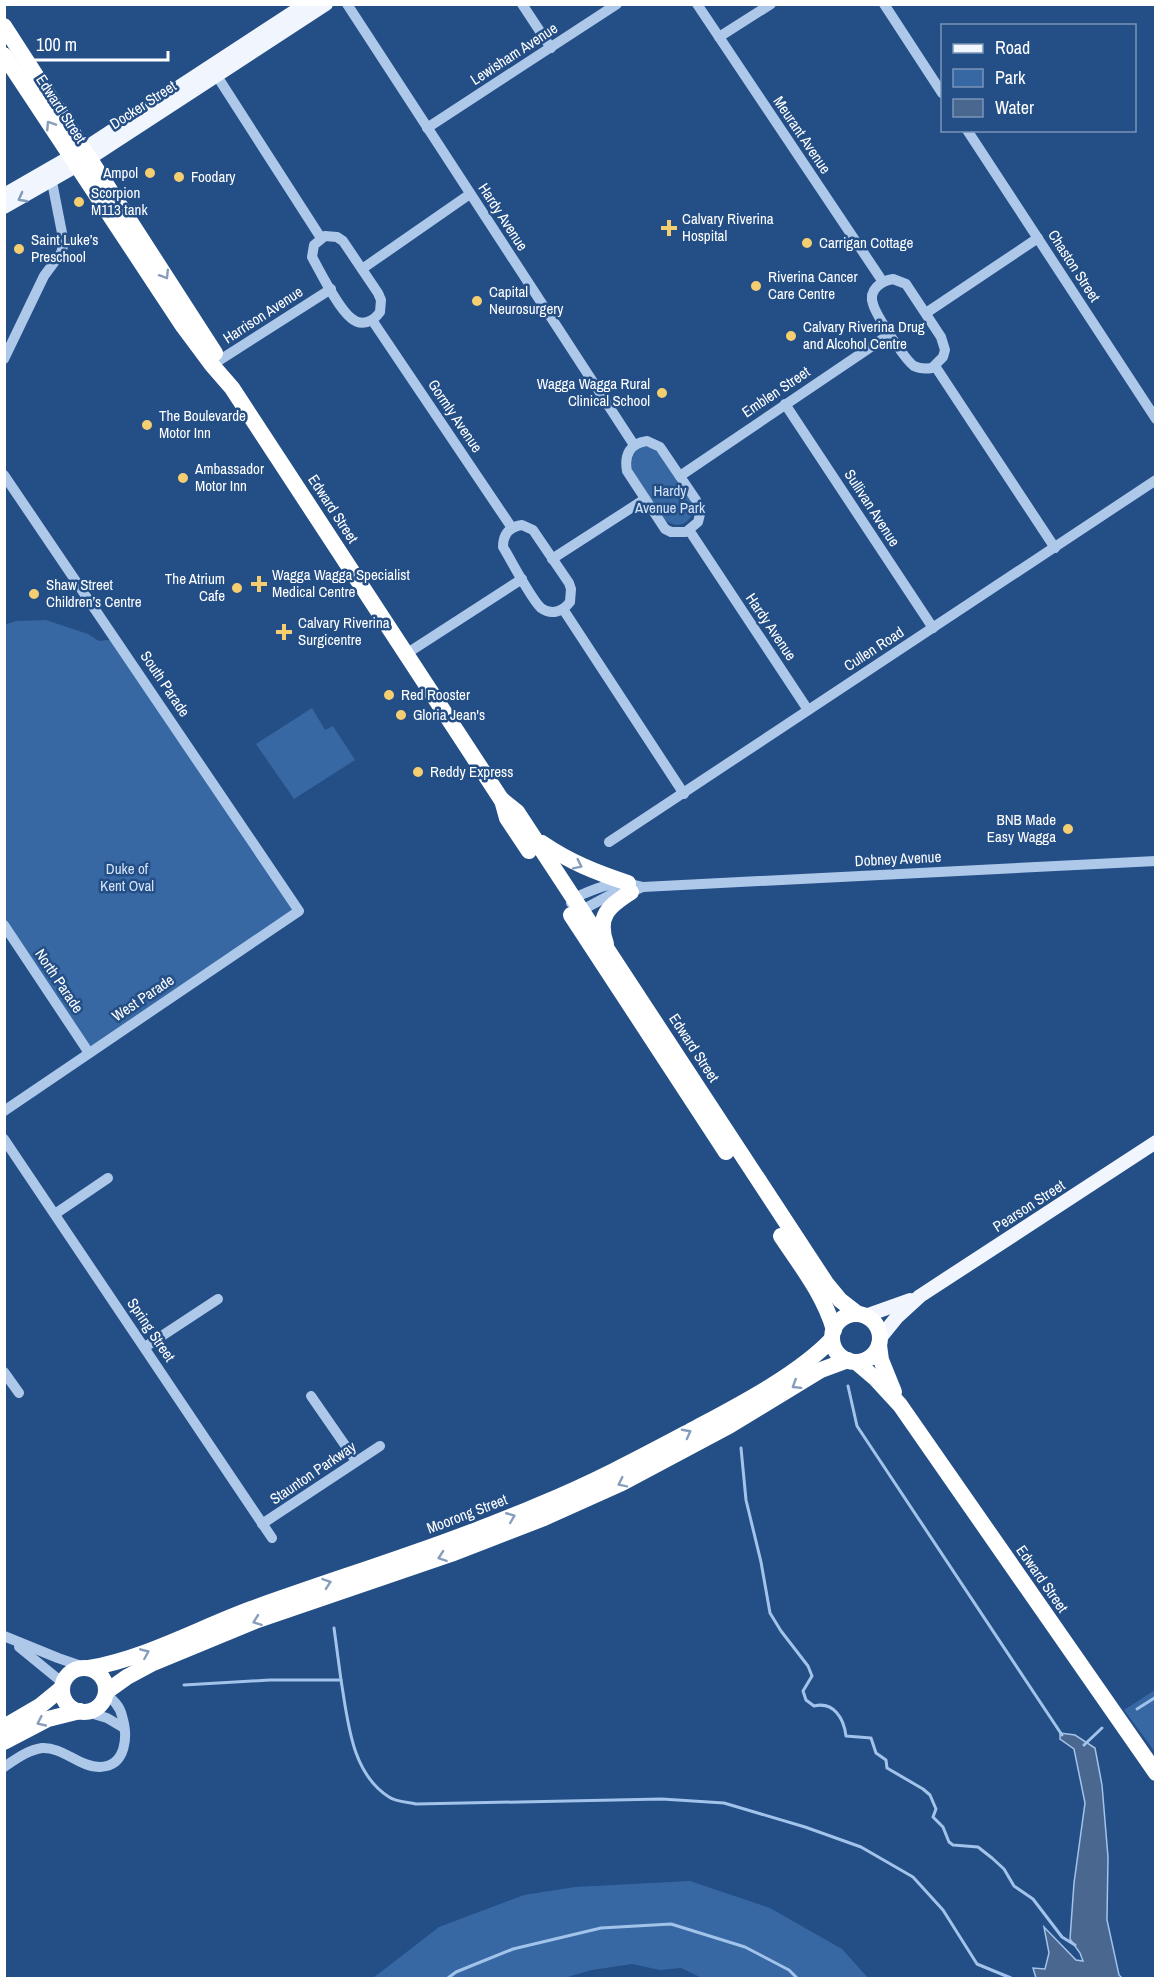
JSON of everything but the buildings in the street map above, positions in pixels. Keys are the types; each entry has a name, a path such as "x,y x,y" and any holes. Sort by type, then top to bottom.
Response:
{"highway":[{"name":"Edward Street","path":"4,26 80,158"},
{"name":"Edward Street","path":"4,55 80,158 216,363 501,799 507,818 609,951 826,1283 840,1300 862,1315"},
{"name":"Edward Street","path":"501,799 517,812 534,838 574,906 816,1289 826,1307 833,1334"},
{"path":"534,838 564,858 586,869 634,887"},
{"path":"609,951 603,928 606,912 634,887"},
{"path":"862,1315 876,1325 879,1342 869,1358 852,1361 839,1354 833,1334 844,1318 862,1315"},
{"name":"Moorong Street","path":"88,1668 131,1659 249,1610 455,1539 552,1500 614,1472 723,1414 803,1365 833,1334"},
{"name":"Edward Street","path":"879,1342 886,1373 900,1405"},
{"name":"Edward Street","path":"852,1361 876,1379 900,1405 1155,1773"},
{"name":"Moorong Street","path":"106,1693 127,1677 153,1663 255,1621 451,1554 554,1514 622,1483 729,1426 821,1370 852,1361"},
{"path":"4,1726 40,1706 62,1686 72,1671 88,1668 103,1678 106,1693 99,1706 48,1719 4,1742"},
{"path":"62,1686 67,1703 83,1711"}],"main road":[{"name":"Docker Street","path":"4,207 52,182 80,158 306,4"},
{"name":"Docker Street","path":"4,195 80,158 216,76 326,4"},
{"name":"Pearson Street","path":"879,1342 897,1317 920,1296 1155,1142"},
{"name":"Pearson Street","path":"862,1315 920,1296"}],"street":[{"name":"Hardy Avenue","path":"347,4 634,445"},
{"path":"522,4 551,48"},
{"name":"Lewisham Avenue","path":"427,128 617,4"},
{"name":"Meurant Avenue","path":"697,4 883,282"},
{"path":"718,37 771,4"},
{"path":"884,4 941,91"},
{"path":"216,76 321,238"},
{"name":"Chaston Street","path":"968,132 1155,419"},
{"path":"4,359 44,276 61,253 64,243 52,182"},
{"path":"362,269 470,194"},
{"path":"331,236 343,241 362,269 381,300 380,312 372,320 363,323 351,319 331,289 312,258 314,245 321,238 331,236"},
{"path":"926,314 1038,238"},
{"path":"893,279 906,284 944,343 943,357 935,366 925,369 911,364 890,334 872,303 874,289 883,282 893,279"},
{"name":"Harrison Avenue","path":"216,363 331,289"},
{"name":"Gormly Avenue","path":"372,320 512,528"},
{"name":"Emblen Street","path":"680,476 890,334"},
{"path":"935,366 1055,548"},
{"name":"Sullivan Avenue","path":"785,404 933,628"},
{"path":"647,441 660,447 680,476 699,507 698,522 689,530 679,533 665,529 645,499 627,471 627,456 634,445 647,441"},
{"name":"South Parade","path":"4,475 299,911"},
{"name":"Cullen Road","path":"609,842 1155,480"},
{"path":"552,559 645,499"},
{"path":"522,525 533,530 571,589 570,602 563,609 554,612 542,608 522,579 502,547 505,535 512,528 522,525"},
{"name":"Hardy Avenue","path":"689,530 808,710"},
{"path":"406,654 522,579"},
{"path":"563,609 684,794"},
{"name":"Dobney Avenue","path":"574,906 610,883 634,887 1155,861"},
{"name":"West Parade","path":"4,1111 299,911"},
{"name":"North Parade","path":"4,926 90,1053"},
{"name":"Spring Street","path":"4,1139 272,1538"},
{"path":"55,1214 108,1178"},
{"path":"145,1347 218,1299"},
{"path":"4,1372 19,1393"},
{"path":"311,1396 356,1461"},
{"name":"Staunton Parkway","path":"262,1524 380,1446"},
{"path":"5,1636 88,1668"},
{"path":"5,1636 62,1686"},
{"path":"4,1767 26,1753 45,1748 61,1752 93,1767 109,1765 116,1761 124,1750 126,1740 123,1716 119,1707 106,1693"},
{"path":"83,1711 107,1718 124,1728"}],"green space":[{"name":"Hardy Avenue Park","path":"644,446 655,450 663,458 687,494 692,512 686,522 679,525 668,522 649,499 633,473 632,461 635,450"},
{"name":"Duke of Kent Oval","path":"46,620 88,634 99,641 117,639 299,911 89,1053 5,925 4,625 16,621"},
{"path":"312,708 325,730 333,726 355,760 294,799 256,744"},
{"path":"1155,1690 1155,1752 1124,1710"},
{"path":"690,1881 770,1908 842,1949 868,1978 702,1978 681,1968 660,1970 632,1964 592,1970 564,1978 373,1978 439,1927 524,1895 575,1887"}],"water":[{"path":"1060,1733 1075,1735 1095,1748 1102,1785 1108,1857 1107,1920 1119,1975 1122,1978 1036,1978 1033,1968 1045,1969 1049,1953 1044,1927 1076,1960 1083,1961 1070,1939 1074,1883 1085,1803 1074,1749 1060,1739"}],"waterway":[{"path":"848,1386 857,1426 1062,1735"},
{"path":"741,1448 746,1500 770,1613 808,1666 812,1676 803,1691 806,1700 814,1706 827,1706 837,1713 843,1723 846,1736 871,1738 876,1753 886,1760 887,1768 930,1795 936,1809 933,1817 943,1827 949,1842 953,1845 978,1847 992,1858 1004,1869 1014,1886 1033,1899 1062,1937 1075,1945"},
{"path":"334,1628 341,1680"},
{"path":"184,1685 270,1680 341,1680 349,1729 359,1760 376,1787 392,1799 399,1801 416,1804 662,1799 724,1803 805,1827 861,1847 913,1877 943,1910 977,1964 1011,1978"},
{"path":"1137,1709 1156,1697"},
{"path":"1084,1745 1102,1728"},
{"path":"448,1978 456,1972 513,1949 601,1928 671,1924 745,1947 789,1970 797,1978"}],"place":[{"name":"Ampol","path":"150,173"},
{"name":"Foodary","path":"179,177"},
{"name":"Scorpion M113 tank","path":"79,202"},
{"name":"Calvary Riverina Hospital","path":"669,228"},
{"name":"Carrigan Cottage","path":"807,243"},
{"name":"Saint Luke’s Preschool","path":"19,249"},
{"name":"Riverina Cancer Care Centre","path":"756,286"},
{"name":"Capital Neurosurgery","path":"477,301"},
{"name":"Calvary Riverina Drug and Alcohol Centre","path":"791,336"},
{"name":"Wagga Wagga Rural Clinical School","path":"662,393"},
{"name":"The Boulevarde Motor Inn","path":"147,425"},
{"name":"Ambassador Motor Inn","path":"183,478"},
{"name":"Wagga Wagga Specialist Medical Centre","path":"259,584"},
{"name":"The Atrium Cafe","path":"237,588"},
{"name":"Shaw Street Children’s Centre","path":"34,594"},
{"name":"Calvary Riverina Surgicentre","path":"284,632"},
{"name":"Red Rooster","path":"389,695"},
{"name":"Gloria Jean's","path":"401,715"},
{"name":"Reddy Express","path":"418,772"},
{"name":"BNB Made Easy Wagga","path":"1068,829"}]}
